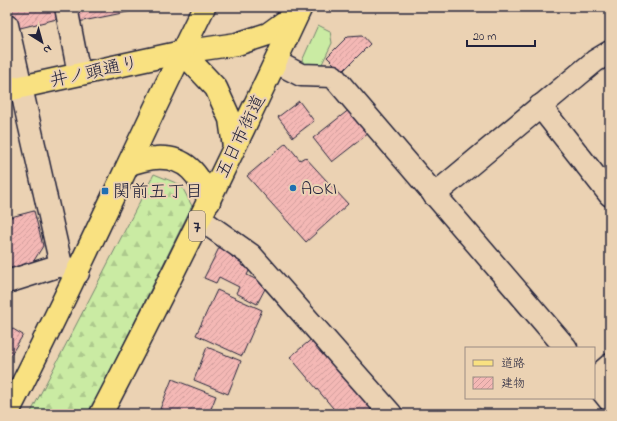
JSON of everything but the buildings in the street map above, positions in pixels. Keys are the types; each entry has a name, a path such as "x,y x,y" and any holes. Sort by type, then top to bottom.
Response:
{"main road":[{"path":"7,414 70,269 129,164 204,7"},
{"name":"7","path":"182,52 237,44 268,34 300,9"},
{"name":"五日市街道","path":"101,414 205,210 300,9"},
{"name":"井ノ頭通り","path":"13,89 182,52"},
{"path":"182,52 216,88 230,119 234,148"},
{"path":"129,164 156,158 172,159 187,165 197,174 206,192 205,210"}],"street":[{"path":"66,7 79,74"},
{"path":"7,25 13,89 70,269 7,282"},
{"path":"434,195 595,61 610,52"},
{"path":"276,62 301,75 333,76 565,347"},
{"path":"540,106 610,195"},
{"path":"205,210 251,255 391,414"},
{"path":"595,379 610,365"},
{"path":"595,381 610,401"}],"green space":[{"path":"318,25 330,31 332,43 321,66 312,68 302,61"},
{"path":"154,174 181,185 192,206 89,414 30,414"}],"place":[{"name":"AOKI","path":"293,188"},
{"name":"関前五丁目","path":"105,191"}]}
